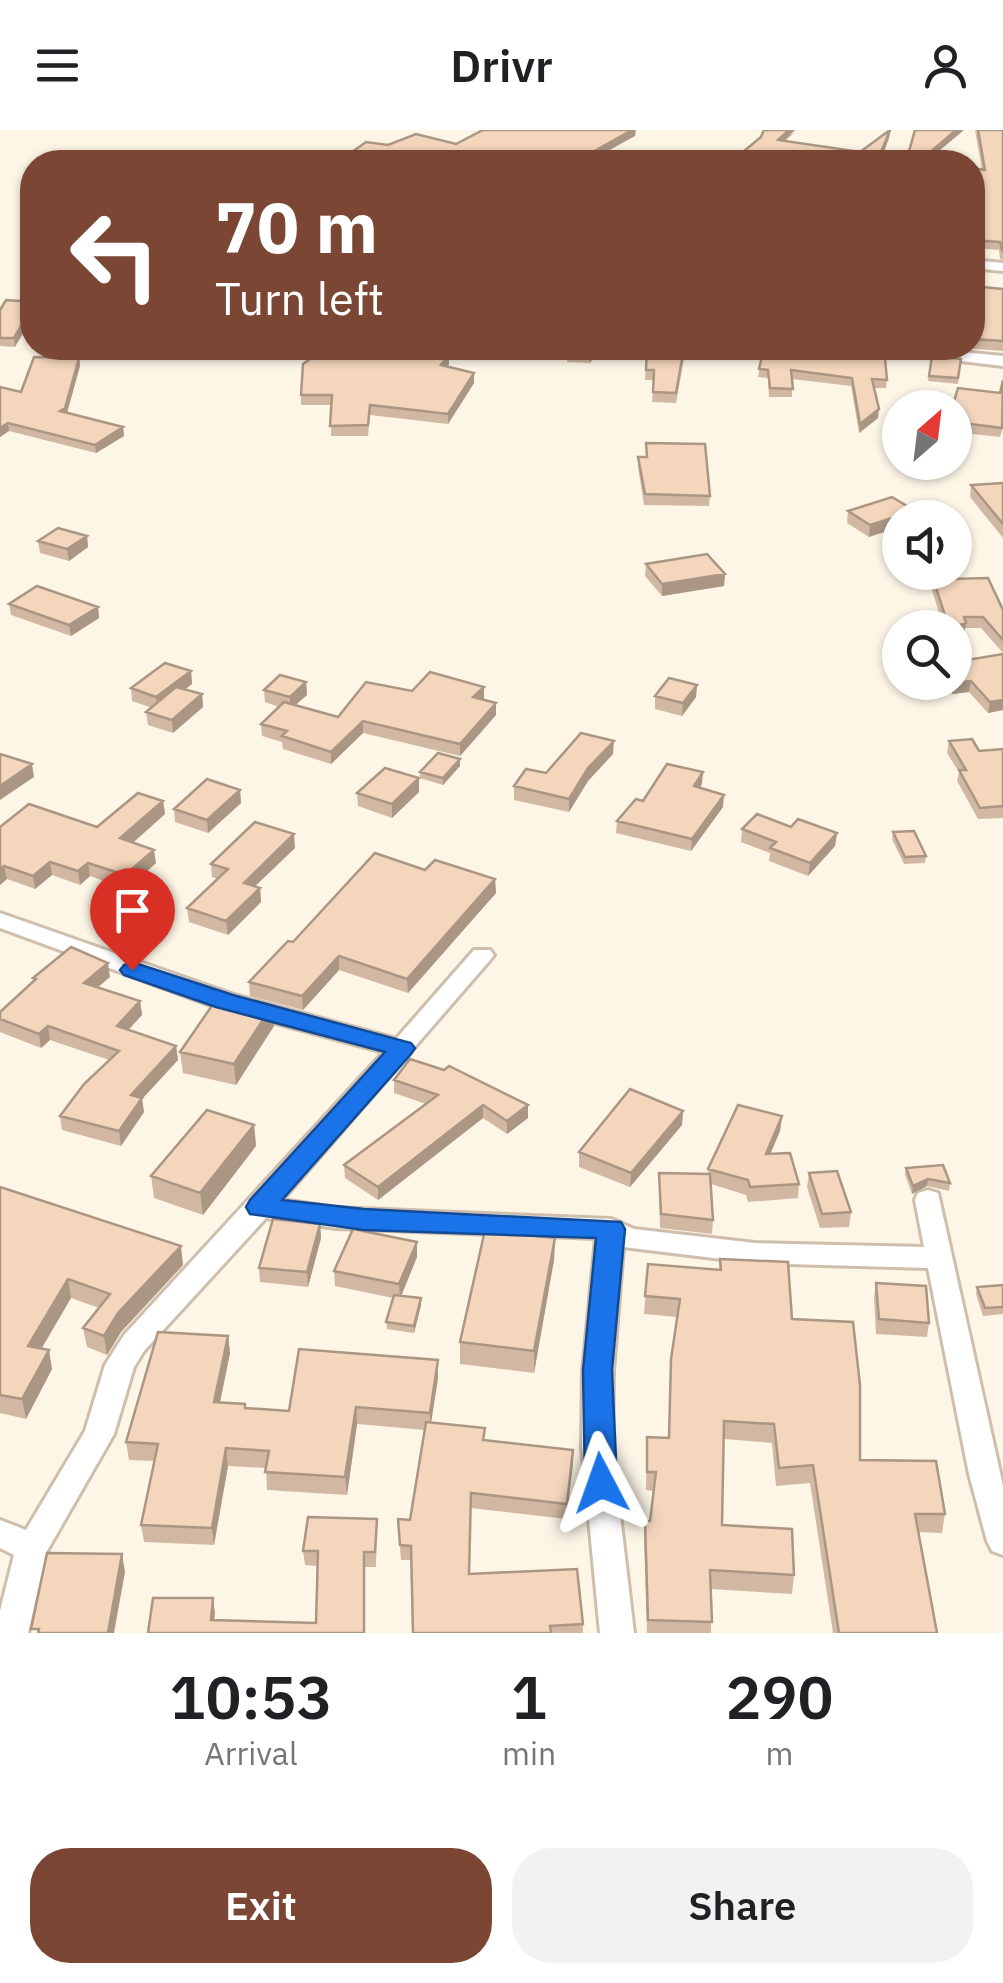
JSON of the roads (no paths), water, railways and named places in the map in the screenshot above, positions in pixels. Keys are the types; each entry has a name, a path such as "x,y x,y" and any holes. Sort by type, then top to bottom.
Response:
{"street":[{"path":"0,920 225,1001 402,1048"},
{"path":"11,1633 32,1548 99,1434 126,1354 482,955"},
{"path":"928,1200 984,1474 1003,1541"},
{"path":"259,1207 336,1218 611,1229 629,1239 681,1247 940,1258"},
{"path":"611,1229 598,1370 597,1447 617,1633"},
{"path":"0,1533 32,1548"}]}
